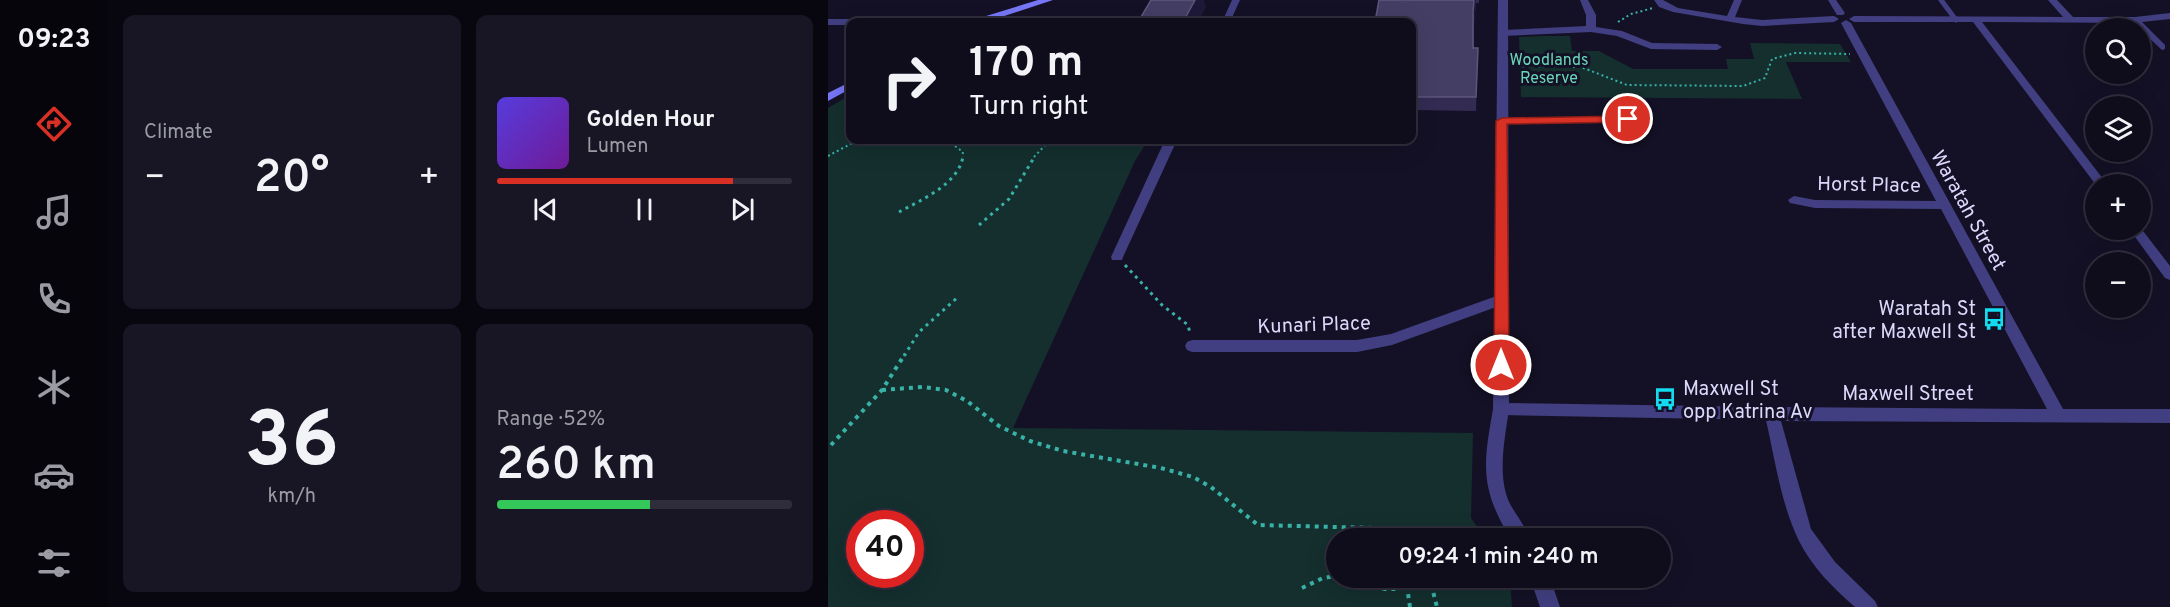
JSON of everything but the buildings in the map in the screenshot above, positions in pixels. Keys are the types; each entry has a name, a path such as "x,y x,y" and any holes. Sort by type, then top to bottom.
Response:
{"main road":[{"path":"990,18 1048,0"},
{"path":"828,98 846,87"}],"street":[{"path":"1228,18 1236,0"},
{"path":"1503,0 1501,409 1494,452 1496,489 1515,528"},
{"path":"1584,0 1591,15 1591,29"},
{"path":"1730,18 1738,0"},
{"path":"1832,0 1837,16"},
{"path":"2052,0 2071,20"},
{"path":"1660,3 1676,10 1762,23 1837,16 1850,21 2085,20"},
{"path":"2151,18 2170,16"},
{"path":"1976,20 2093,174"},
{"name":"Waratah Street","path":"1850,21 1943,205 2059,416"},
{"path":"828,22 846,22"},
{"path":"1503,33 1591,29 1619,33 1651,46 1717,47"},
{"path":"2151,36 2162,47"},
{"path":"1117,257 1169,144"},
{"name":"Horst Place","path":"1794,200 1815,204 1943,205"},
{"path":"2144,240 2170,275"},
{"name":"Kunari Place","path":"1192,346 1357,346 1392,339 1502,299"},
{"name":"Maxwell Street","path":"1501,409 1772,414 2170,416"},
{"path":"1772,414 1799,522 1806,539 1817,557 1869,607"},
{"path":"1543,588 1550,607"}],"lane":[{"path":"1941,0 1956,20"},
{"path":"1502,121 1628,119"}],"path":[{"path":"1626,16 1660,3"},
{"path":"1503,66 1581,67 1627,85 1743,87 1765,78 1772,59 1795,53 1850,54"},
{"path":"828,156 850,144"},
{"path":"899,212 937,189 957,172 964,159 963,152 952,144"},
{"path":"979,225 1009,199 1037,152 1046,144"},
{"path":"1117,257 1162,305 1188,325 1192,346"},
{"path":"831,445 882,390 919,332 959,296"},
{"path":"882,390 927,387 949,390 1001,427 1024,439 1064,451 1167,470 1194,478 1221,494 1243,517 1258,525 1376,528"},
{"path":"1302,588 1326,578"},
{"path":"1382,588 1397,588"},
{"path":"1407,588 1410,607"},
{"path":"1432,588 1437,607"}],"green space":[{"name":"Woodlands Reserve","path":"1570,36 1572,51 1599,51 1633,69 1728,69 1726,59 1754,59 1750,43 1840,44 1851,62 1786,62 1802,99 1521,97 1519,37"},
{"path":"846,97 846,144 1146,144 1135,161 1013,428 1473,433 1471,518 1478,528 1326,528 1326,588 1511,588 1512,607 828,607 828,108"}],"place":[{"name":"Waratah St after Maxwell St","path":"1994,319"},
{"name":"Maxwell St opp Katrina Av","path":"1665,399"}],"route":[{"path":"1501,365 1502,121 1628,119"}]}
